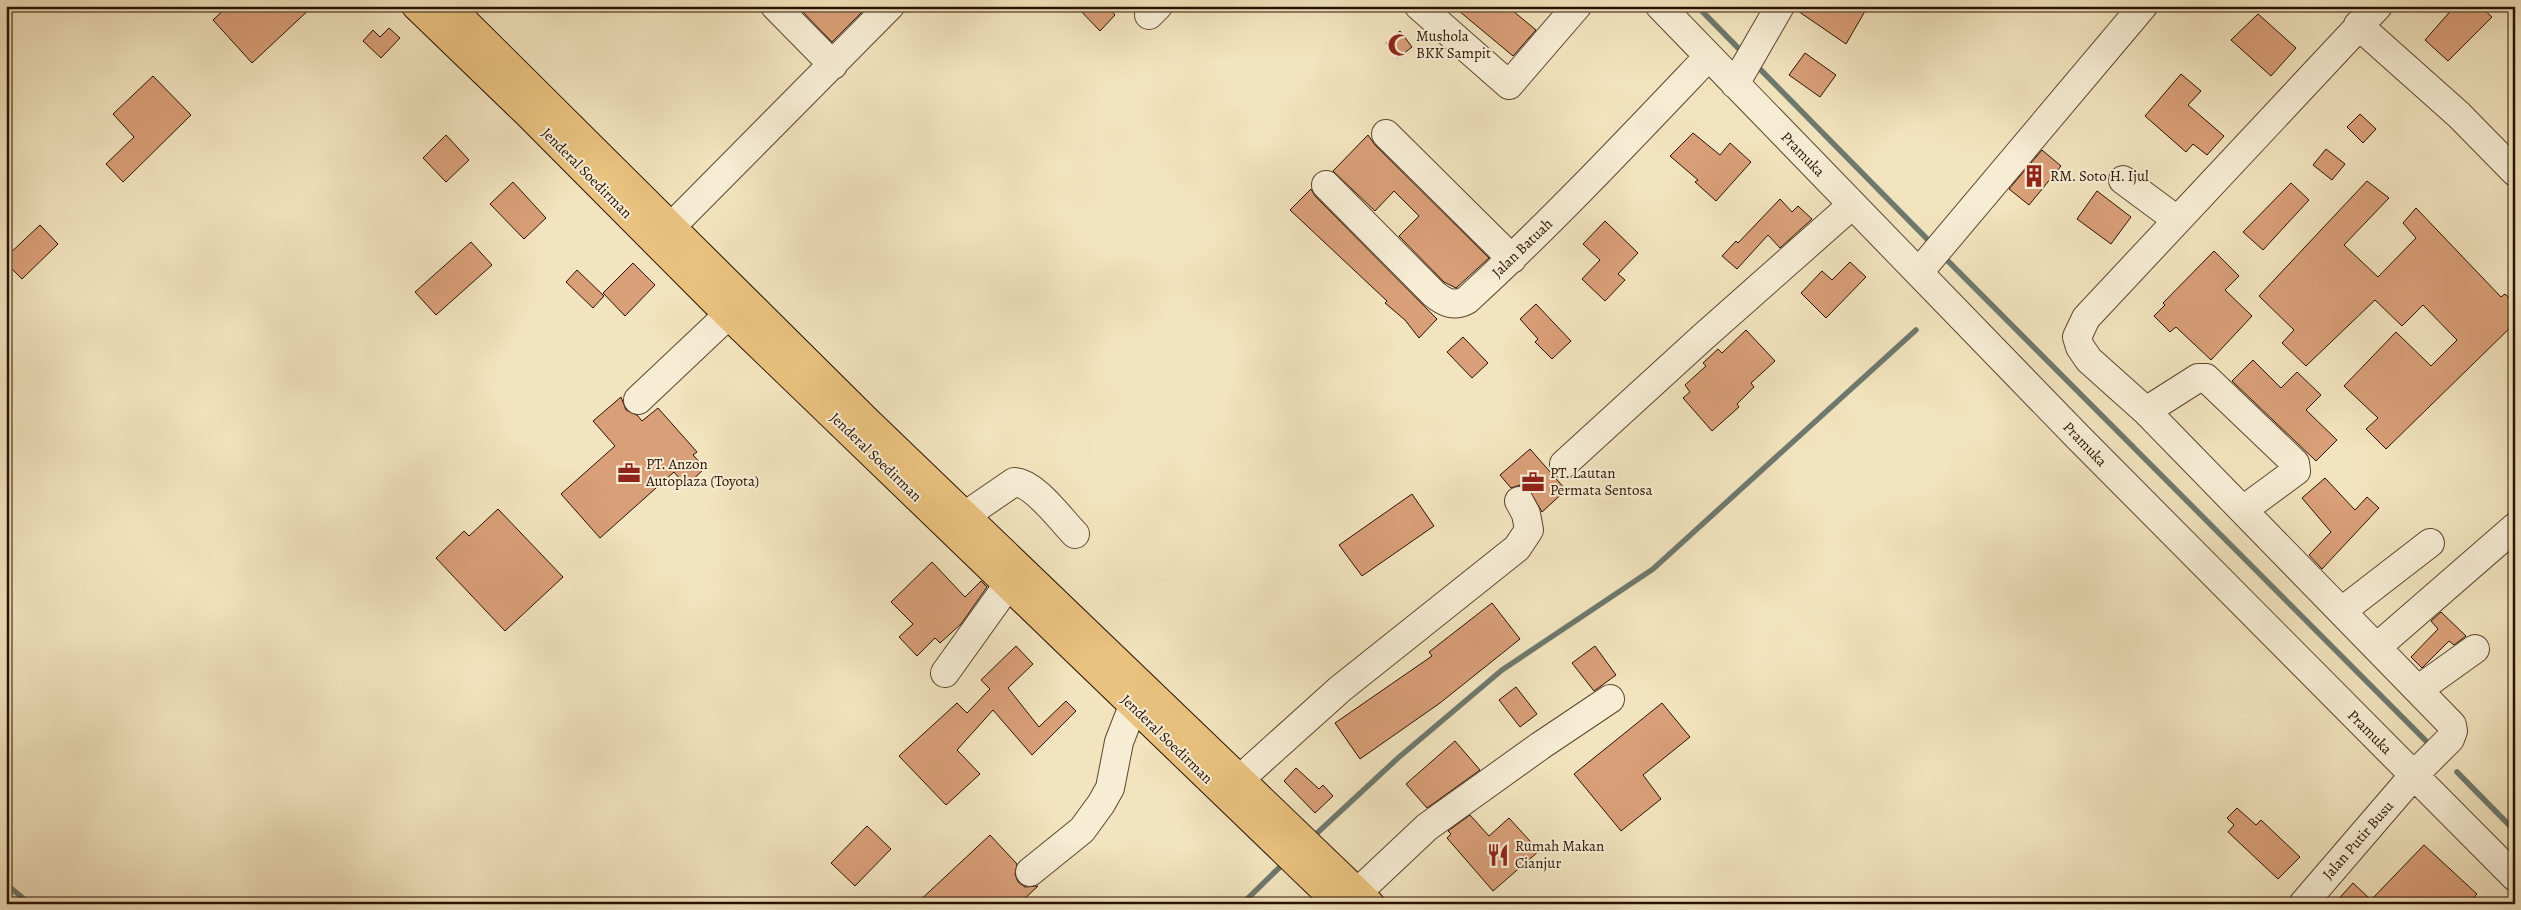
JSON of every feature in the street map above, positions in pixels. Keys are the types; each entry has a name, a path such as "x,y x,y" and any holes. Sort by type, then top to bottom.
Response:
{"highway":[{"name":"Jenderal Soedirman","path":"416,6 527,113 728,315 1008,585 1085,646 1240,779 1356,900"},
{"name":"Jenderal Soedirman","path":"456,8 670,228 966,515 1085,646 1133,706 1356,900"}],"street":[{"path":"775,6 833,65"},
{"path":"670,228 890,6"},
{"path":"1419,6 1509,85 1577,6"},
{"name":"Pramuka","path":"1660,6 1708,57 1745,68 1852,205 1926,263 2078,437 2413,776 2515,876"},
{"path":"1745,68 1780,6"},
{"path":"1926,263 2143,6"},
{"path":"2378,6 2358,25 2086,318 2077,337 2080,347 2089,360 2146,411 2419,690 2475,649"},
{"path":"2358,25 2459,115 2515,172"},
{"name":"Jalan Batuah","path":"1326,185 1434,294 1446,302 1459,304 1467,300 1512,259 1576,196 1708,57"},
{"path":"1386,134 1512,259"},
{"path":"2123,180 2177,220"},
{"path":"1564,464 1852,205"},
{"path":"638,400 728,315"},
{"path":"2146,411 2198,378 2206,378 2295,463 2296,471 2243,510"},
{"path":"966,515 1014,482 1022,483 1037,493 1074,534"},
{"path":"1240,779 1340,690 1517,548 1530,530 1526,514 1519,502"},
{"path":"2377,647 2515,527"},
{"path":"2342,611 2430,543"},
{"path":"945,673 1008,585"},
{"name":"Jalan Putir Busu","path":"2312,901 2413,776 2450,739 2453,731 2447,718 2419,690"},
{"path":"1356,900 1427,827 1540,746 1610,699"},
{"path":"1030,872 1082,830 1102,804 1110,788 1119,742 1133,706"}],"building":[{"path":"228,6 313,6 252,63 213,20"},
{"path":"797,6 868,6 832,42"},
{"path":"1076,6 1107,6 1115,15 1100,31"},
{"path":"1453,6 1507,6 1536,30 1513,56"},
{"path":"1796,6 1868,6 1846,44 1795,9"},
{"path":"2455,6 2480,6 2492,17 2448,61 2425,40"},
{"path":"2258,14 2296,48 2271,76 2231,40"},
{"path":"389,28 400,38 381,58 363,41 373,30 380,37"},
{"name":"Mushola BKK Sampit","path":"1400,31 1412,47 1398,58 1386,43"},
{"path":"1805,53 1836,75 1820,97 1789,75"},
{"path":"2181,74 2201,91 2188,105 2224,136 2207,155 2193,144 2186,152 2145,116"},
{"path":"153,76 191,115 123,182 106,164 134,137 113,114"},
{"path":"2360,114 2376,129 2363,143 2347,127"},
{"path":"1693,133 1720,155 1730,143 1751,162 1716,201 1695,182 1698,180 1670,156"},
{"path":"446,135 469,160 446,182 423,158"},
{"path":"1368,135 1375,145 1489,258 1456,288 1444,282 1399,236 1419,216 1394,191 1375,211 1333,171"},
{"path":"2326,149 2345,164 2332,180 2313,165"},
{"name":"RM. Soto H. Ijul","path":"2042,150 2061,166 2029,205 2009,189"},
{"path":"2367,181 2389,198 2344,245 2378,277 2416,238 2403,223 2416,208 2501,297 2505,294 2515,304 2515,323 2386,449 2366,429 2378,418 2344,386 2396,332 2431,366 2457,340 2423,305 2402,326 2375,300 2306,366 2282,343 2294,330 2259,296"},
{"path":"513,182 546,218 524,239 490,204"},
{"path":"2291,183 2309,200 2263,250 2243,232"},
{"path":"1311,189 1315,196 1437,319 1419,338 1405,320 1385,303 1387,301 1290,210"},
{"path":"2097,191 2131,217 2111,244 2077,219"},
{"path":"1780,199 1792,212 1798,206 1812,219 1780,248 1768,235 1737,269 1722,256 1736,241 1738,243"},
{"path":"1605,221 1638,253 1618,274 1625,280 1605,301 1582,279 1600,260 1583,244"},
{"path":"40,225 58,244 22,279 6,263 6,257"},
{"path":"471,242 492,265 436,315 415,292"},
{"path":"2214,251 2239,276 2225,290 2252,316 2211,360 2176,327 2170,332 2154,316 2165,305 2163,303"},
{"path":"1850,262 1866,277 1826,318 1801,293 1822,271 1832,280"},
{"path":"633,263 655,285 625,316 603,293"},
{"path":"577,270 604,296 593,308 566,282"},
{"path":"1536,304 1571,341 1552,359 1535,342 1538,339 1520,319"},
{"path":"1746,330 1775,361 1751,383 1754,387 1737,404 1739,407 1712,431 1683,398 1690,392 1685,385 1706,366 1703,363 1718,349 1722,353"},
{"path":"1463,337 1488,363 1472,378 1447,352"},
{"path":"2253,360 2281,388 2297,372 2321,395 2306,410 2337,440 2316,461 2232,381"},
{"name":"PT. Anzon Autoplaza (Toyota)","path":"621,397 626,410 637,415 642,421 658,408 697,452 693,455 705,468 686,486 674,472 600,538 561,494 615,446 593,421"},
{"name":"PT. Lautan Permata Sentosa","path":"1530,449 1566,490 1542,512 1528,488 1520,485 1511,488 1500,475"},
{"path":"2325,478 2355,510 2367,497 2379,508 2322,569 2309,555 2331,532 2302,498"},
{"path":"1412,494 1434,526 1362,576 1339,545"},
{"path":"498,509 563,577 505,631 436,558 464,531 469,536"},
{"path":"932,562 965,597 981,581 987,587 961,624 940,643 935,638 917,656 899,637 913,624 891,602"},
{"path":"1492,603 1520,639 1440,703 1360,759 1335,723 1432,656 1429,652"},
{"path":"2441,612 2466,636 2454,645 2449,641 2422,668 2411,657 2438,629 2431,621"},
{"path":"1016,646 1033,664 1008,688 1039,727 1066,701 1076,711 1032,755 993,710 957,750 980,774 946,805 899,756 957,703 967,713 990,689 981,680"},
{"path":"1595,646 1616,675 1594,691 1572,663"},
{"path":"1516,687 1537,714 1520,727 1499,700"},
{"path":"1662,703 1690,737 1643,775 1661,799 1621,831 1574,774"},
{"path":"1455,741 1480,770 1427,808 1406,784"},
{"path":"1296,768 1319,789 1323,785 1333,796 1315,813 1284,781"},
{"path":"2237,808 2256,825 2261,820 2300,857 2278,879 2228,832 2234,825 2227,818"},
{"name":"Rumah Makan Cianjur","path":"1470,815 1489,836 1509,818 1539,851 1493,891 1447,838 1451,834 1448,831"},
{"path":"867,826 891,849 855,886 831,863"},
{"path":"990,835 1017,864 1015,874 1018,882 1025,887 1038,886 1019,904 916,904"},
{"path":"2424,845 2477,894 2468,904 2334,904 2353,883 2371,900"}],"waterway":[{"path":"1697,6 1743,53"},
{"path":"1756,65 1933,245"},
{"path":"1943,256 2432,747"},
{"path":"1315,835 1398,758 1502,670 1653,569 1916,330"},
{"path":"2457,772 2515,831"},
{"path":"1242,904 1282,865"},
{"path":"6,884 30,904"}],"place":[{"name":"Mushola BKK Sampit","path":"1399,45"},
{"name":"RM. Soto H. Ijul","path":"2034,176"},
{"name":"PT. Anzon Autoplaza (Toyota)","path":"629,473"},
{"name":"PT. Lautan Permata Sentosa","path":"1533,482"},
{"name":"Rumah Makan Cianjur","path":"1498,855"}]}
